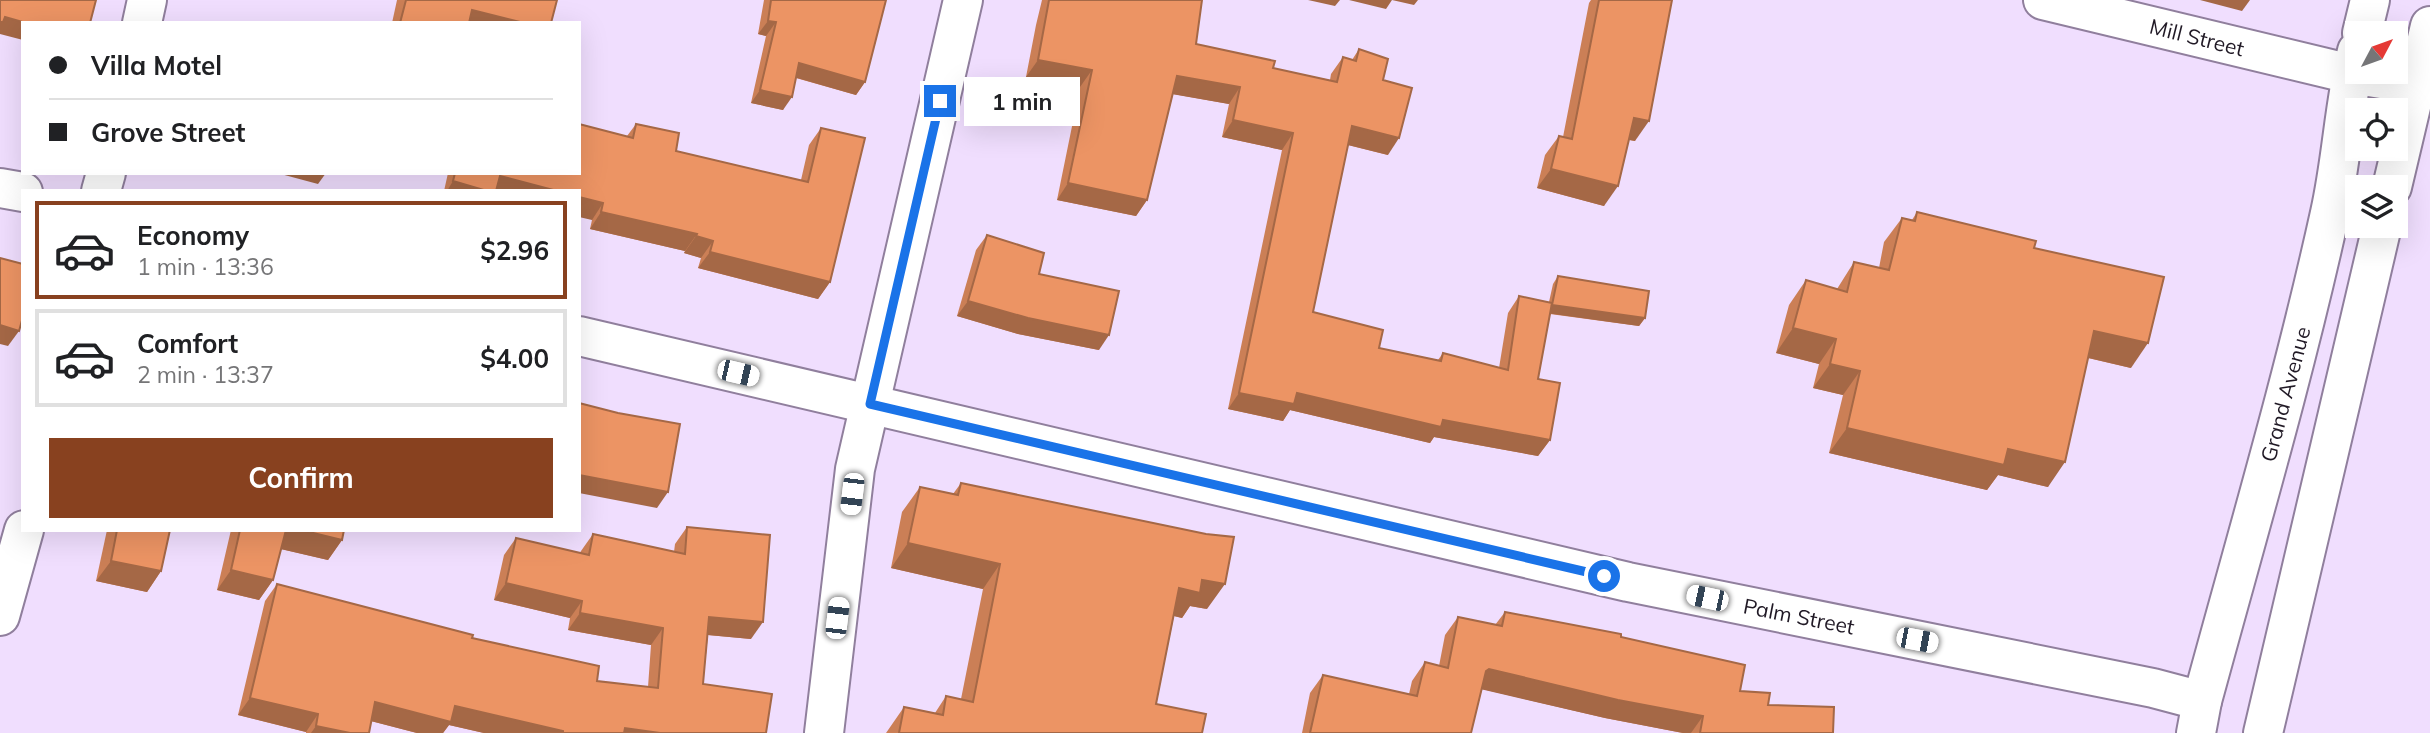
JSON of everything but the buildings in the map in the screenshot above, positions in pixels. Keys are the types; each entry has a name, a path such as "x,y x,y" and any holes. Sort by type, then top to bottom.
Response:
{"street":[{"path":"142,21 147,0"},
{"path":"824,733 855,469 963,0"},
{"name":"Mill Street","path":"2043,0 2345,61"},
{"path":"2365,21 2370,0"},
{"path":"2395,175 2430,26"},
{"name":"Mill Street","path":"2408,82 2418,85"},
{"name":"Grand Avenue","path":"2199,717 2292,367 2330,212 2351,84"},
{"path":"0,188 21,192"},
{"path":"2263,733 2379,238"},
{"name":"Palm Street","path":"581,336 1628,582 2153,688 2199,717"},
{"path":"0,615 23,532"}],"route":[{"path":"940,101 870,404 1604,576"}]}
